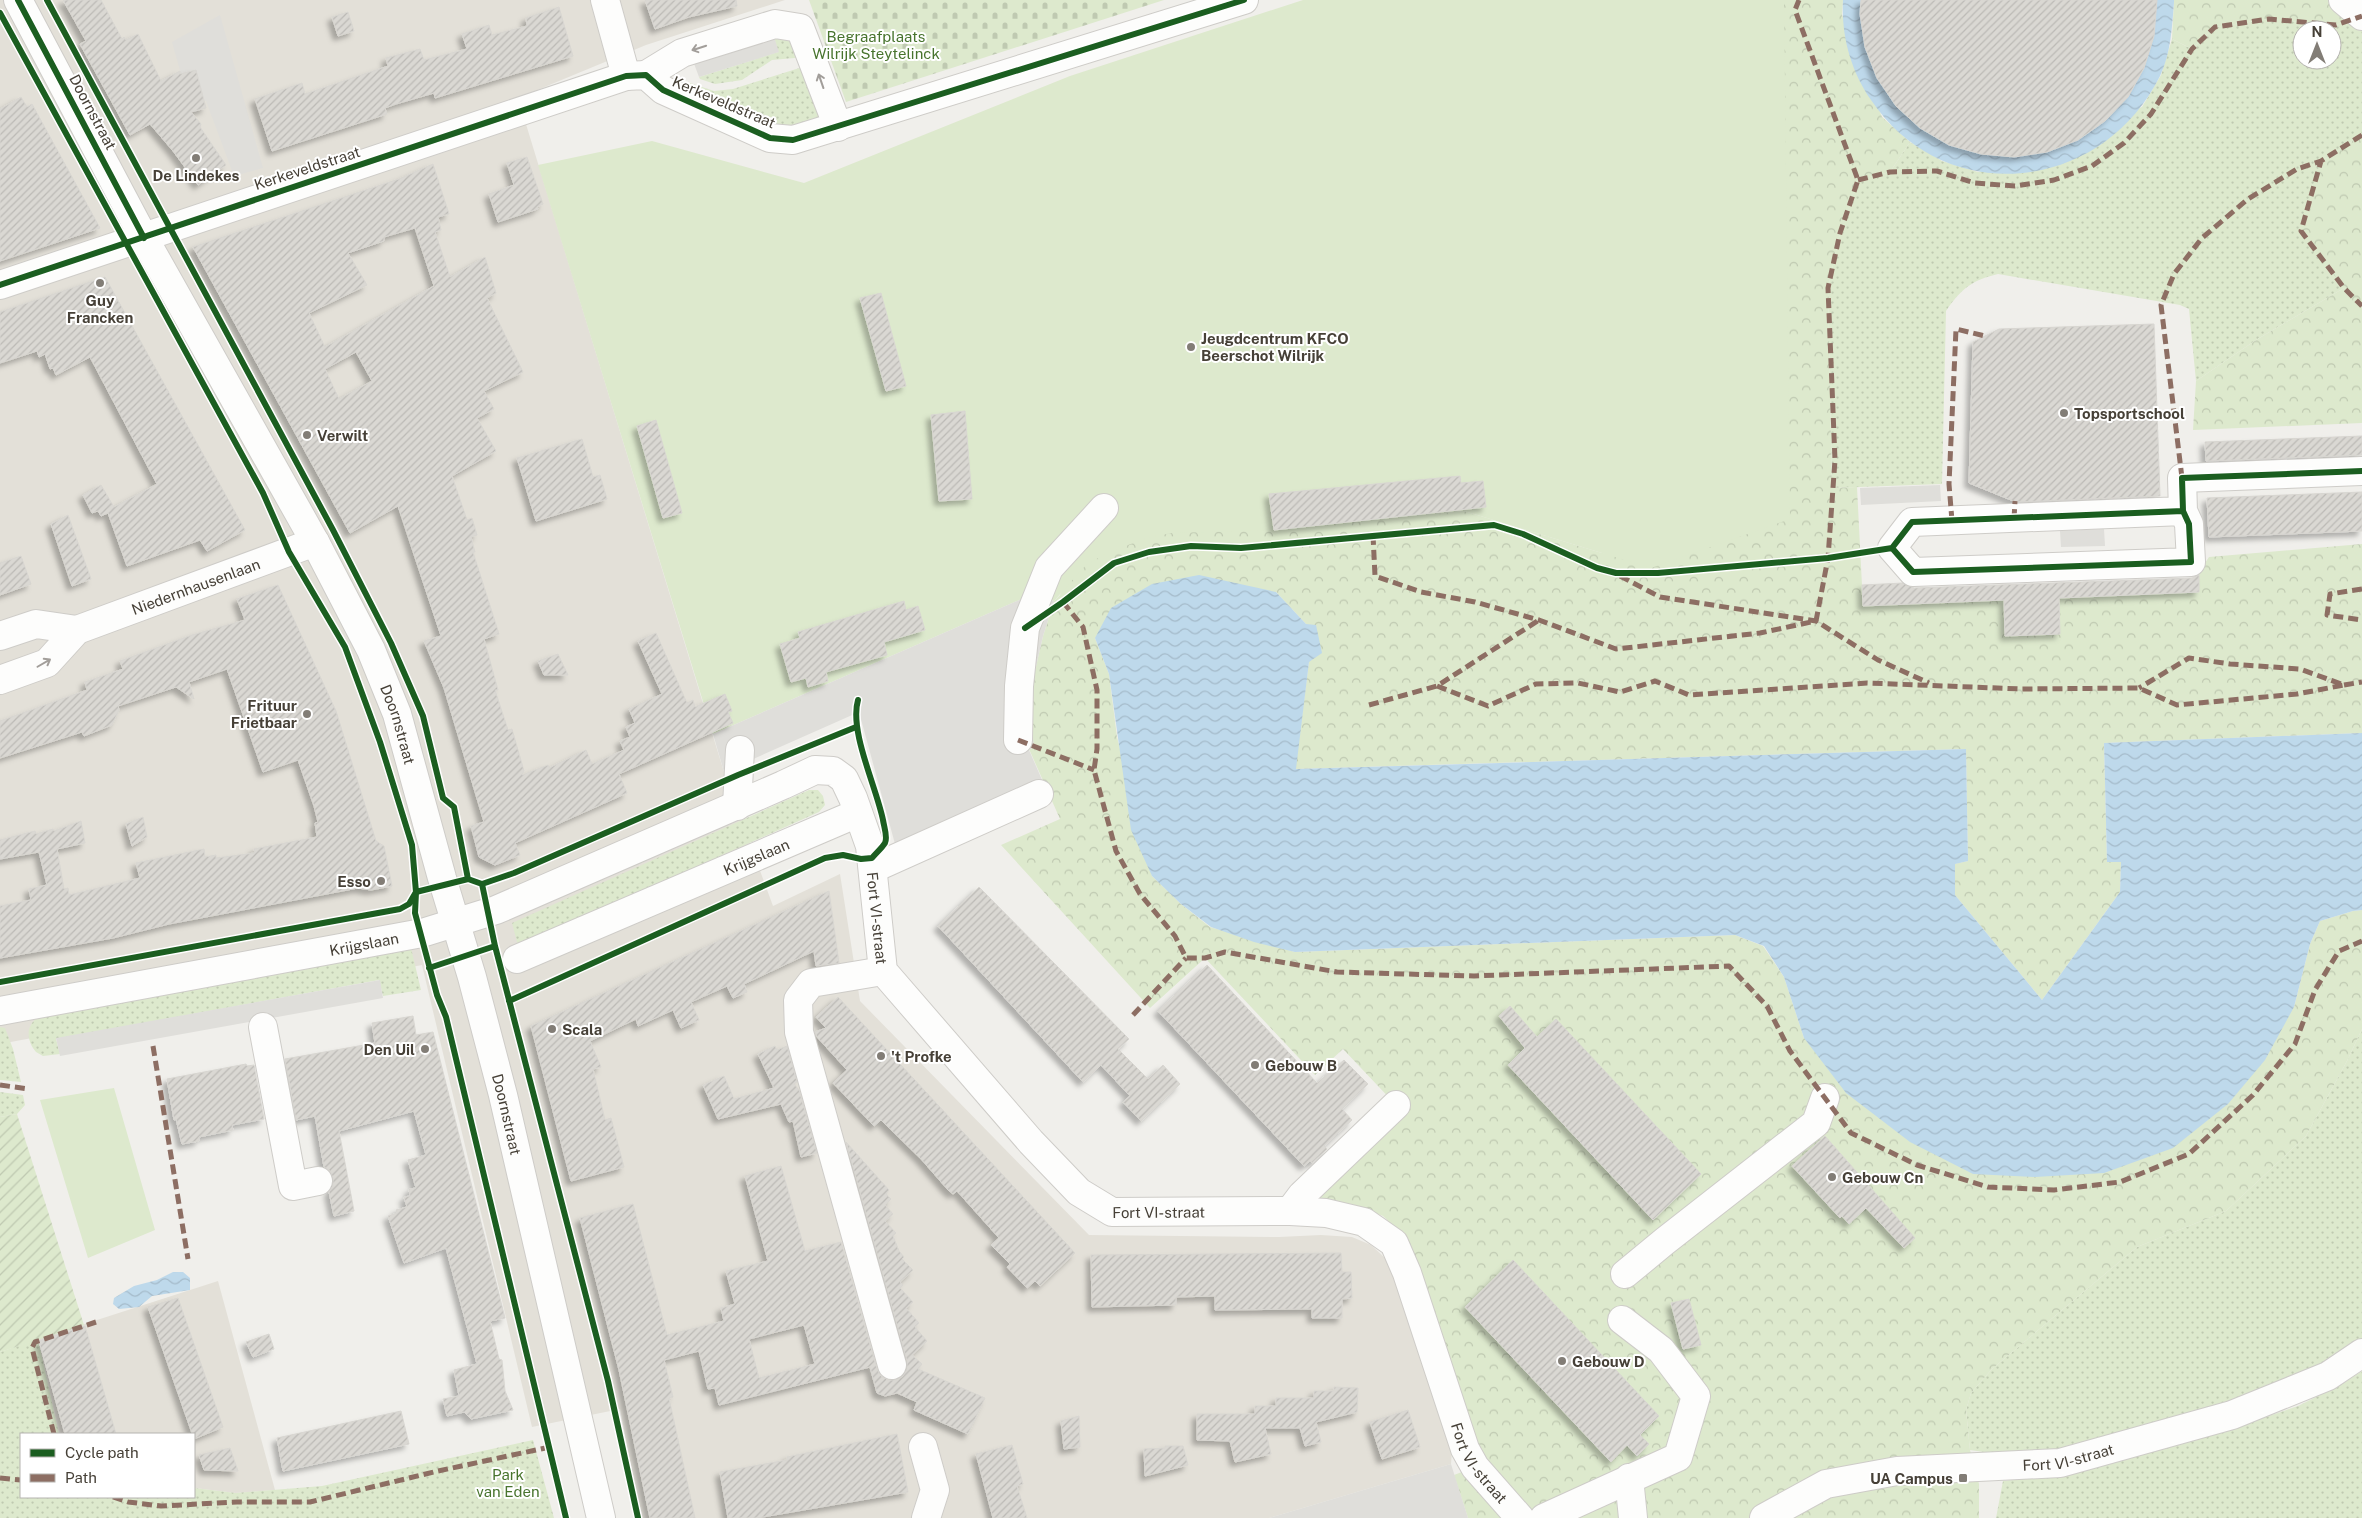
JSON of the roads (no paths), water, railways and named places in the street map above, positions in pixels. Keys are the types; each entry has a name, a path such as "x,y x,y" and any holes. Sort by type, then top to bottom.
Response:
{"street":[{"name":"Doornstraat","path":"18,0 144,238 315,542 371,650 397,714 508,1116 601,1518"},
{"path":"605,0 636,76"},
{"name":"Kerkeveldstraat","path":"636,76 770,138 793,140 1244,0"},
{"path":"2343,0 2362,16"},
{"name":"Kerkeveldstraat","path":"0,285 636,76 682,53 775,24 800,28 838,127"},
{"path":"2183,511 1912,522 1892,548 1914,572 2191,562 2189,524 2183,511 2182,478 2362,471"},
{"path":"1018,740 1019,686 1025,628 1049,568 1104,508"},
{"name":"Niedernhausenlaan","path":"0,680 47,663 77,630 315,542"},
{"name":"Niedernhausenlaan","path":"0,636 36,624 77,630"},
{"path":"737,806 740,750"},
{"name":"Krijgslaan","path":"0,1011 422,933 496,910 737,806 815,770 833,771 844,779"},
{"name":"Fort VI-straat","path":"844,779 870,846 874,868 883,971 1031,1142 1079,1192 1112,1212 1290,1211 1326,1213 1364,1222 1394,1243 1407,1273 1466,1449 1475,1467 1520,1518"},
{"path":"874,868 1039,794"},
{"name":"Krijgslaan","path":"517,959 858,813"},
{"path":"883,971 810,983 798,1000 798,1016 799,1032 892,1365"},
{"path":"263,1027 293,1186 318,1181"},
{"path":"1625,1274 1816,1123 1825,1098"},
{"path":"1290,1211 1302,1195 1396,1105"},
{"path":"1544,1518 1678,1456 1696,1396 1661,1350 1622,1320"},
{"name":"Fort VI-straat","path":"1764,1518 1826,1484 1879,1474 1897,1471 2060,1463 2232,1415 2328,1376 2362,1353"},
{"path":"923,1447 935,1490 926,1518"},
{"path":"1629,1478 1633,1518"}],"water":[{"path":"1843,0 1861,0 1860,14 1865,47 1877,78 1949,145 1981,154 2014,157 2128,97 2144,68 2154,36 2156,0 2174,0 2174,2 2170,40 2164,67 2134,115 2101,145 2063,164 2021,173 1980,172 1939,159 1902,135 1871,100 1858,77 1846,40"},
{"path":"1199,575 1276,592 1306,624 1316,625 1322,653 1309,662 1296,769 1966,749 1968,861 1955,864 1955,895 2042,1000 2120,892 2121,862 2107,862 2104,743 2362,733 2362,910 2320,921 2310,944 2294,1007 2265,1060 2228,1104 2173,1148 2104,1173 2035,1177 1973,1174 1910,1142 1846,1093 1804,1038 1784,977 1764,946 1735,935 1295,952 1254,942 1211,927 1181,904 1152,876 1131,830 1109,674 1095,638 1111,608 1152,584"},
{"path":"173,1272 183,1272 190,1278 190,1290 152,1296 139,1307 119,1309 113,1304 114,1298 134,1286 157,1280"}],"place":[{"name":"De Lindekes","path":"196,158"},
{"name":"Guy Francken","path":"100,283"},
{"name":"Jeugdcentrum KFCO Beerschot Wilrijk","path":"1191,347"},
{"name":"Topsportschool","path":"2064,413"},
{"name":"Verwilt","path":"307,435"},
{"name":"Frituur Frietbaar","path":"307,714"},
{"name":"Esso","path":"381,881"},
{"name":"Scala","path":"552,1029"},
{"name":"Den Uil","path":"425,1049"},
{"name":"'t Profke","path":"881,1056"},
{"name":"Gebouw B","path":"1255,1065"},
{"name":"Gebouw Cn","path":"1832,1177"},
{"name":"Gebouw D","path":"1562,1361"},
{"name":"UA Campus","path":"1963,1478"}],"park label":[{"name":"Begraafplaats Wilrijk Steytelinck","path":"876,44"},
{"name":"Park van Eden","path":"508,1482"}]}
